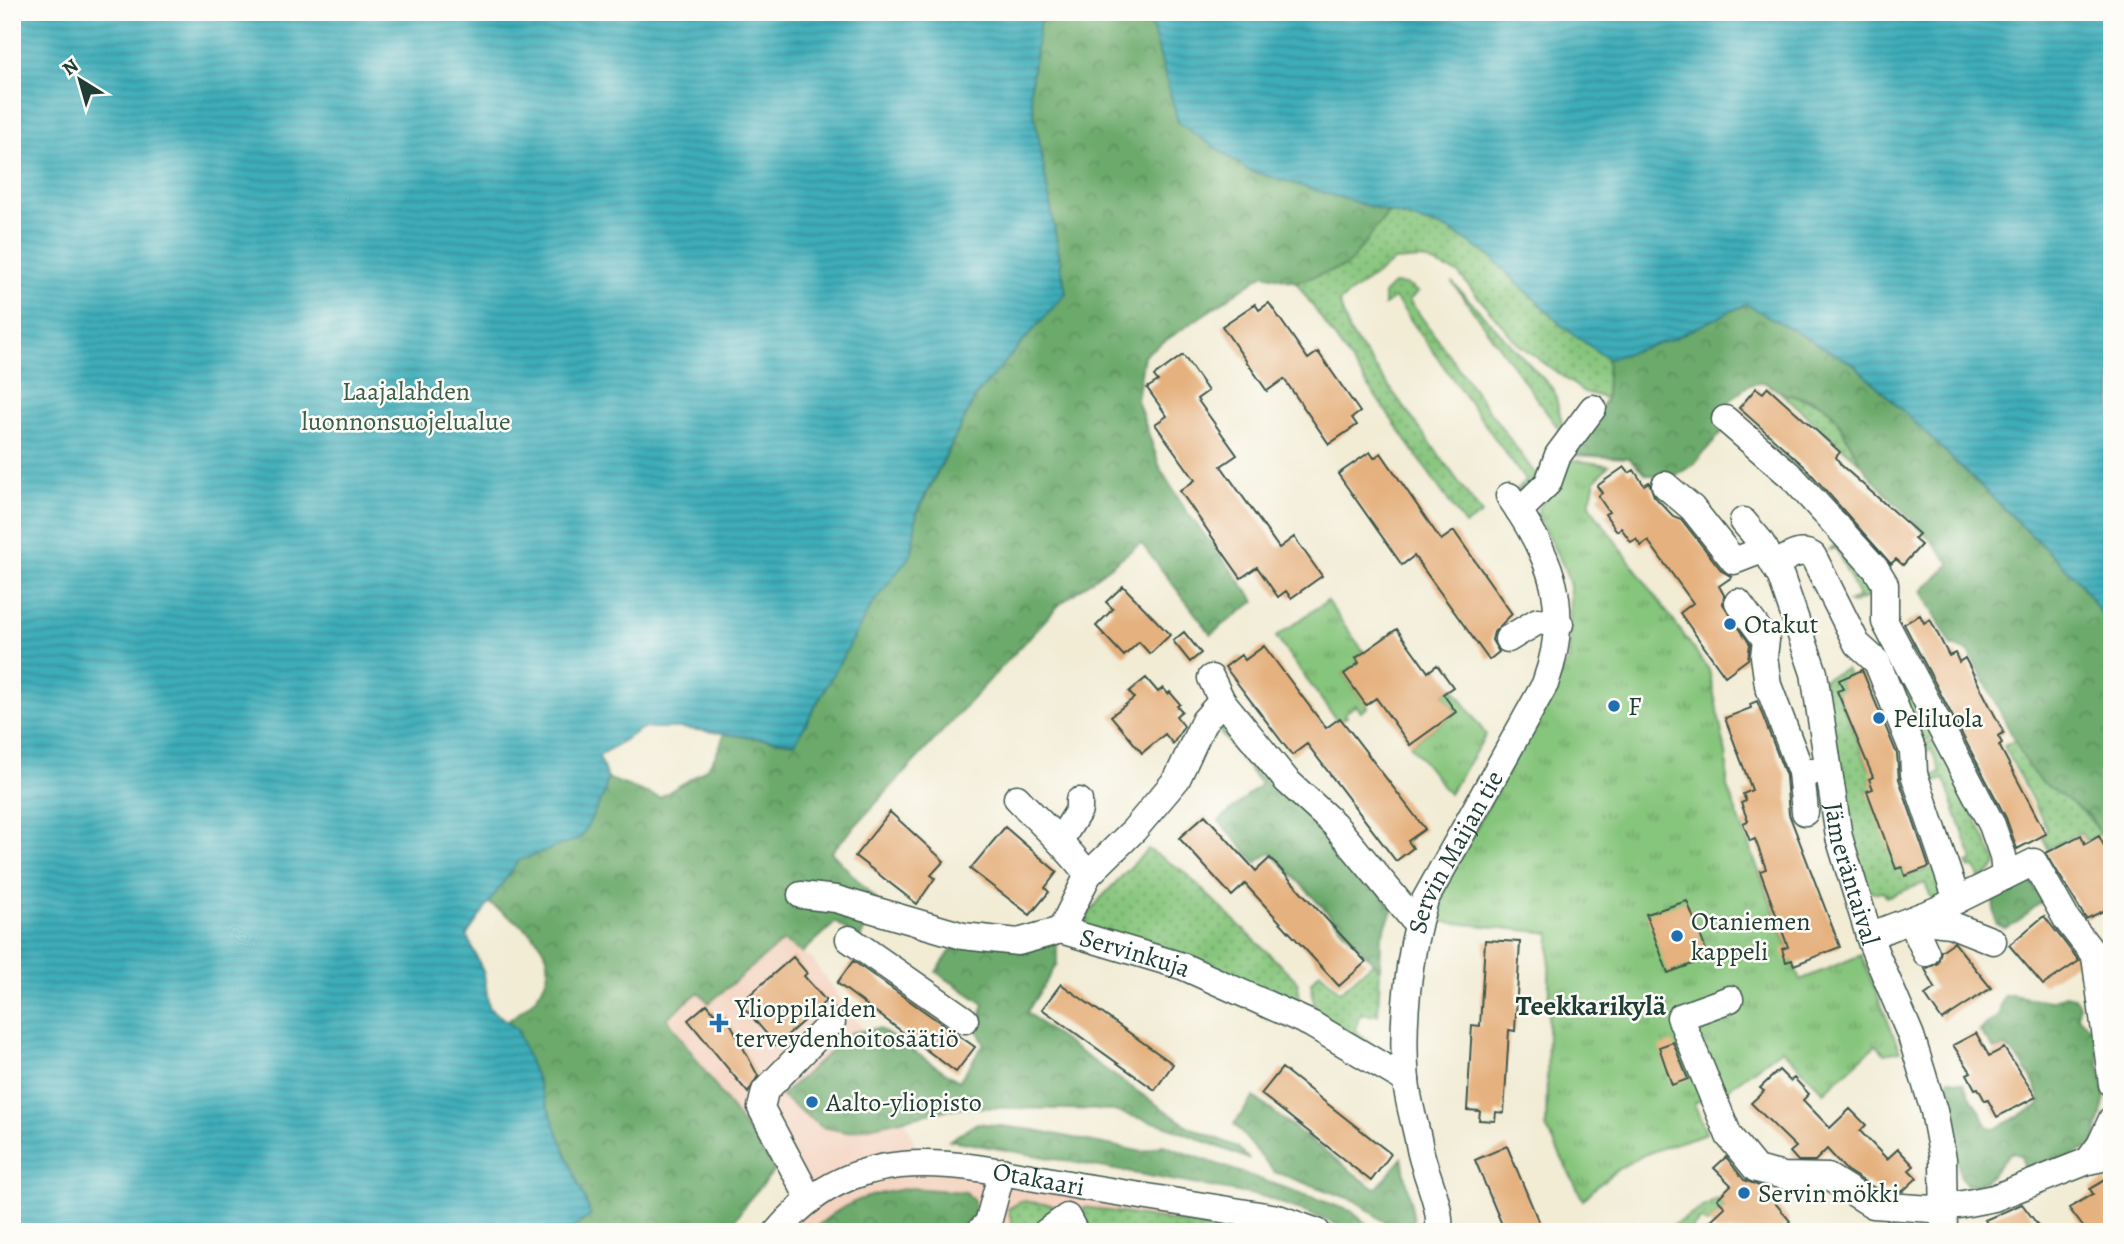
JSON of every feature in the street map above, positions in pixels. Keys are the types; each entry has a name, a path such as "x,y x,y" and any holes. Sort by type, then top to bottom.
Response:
{"street":[{"name":"Servin Maijan tie","path":"1439,1232 1439,1218 1423,1166 1406,1080 1408,992 1418,924 1425,901 1545,684 1556,651 1560,624 1553,578 1545,555 1514,503 1548,483 1558,456 1593,408"},
{"path":"1725,419 1792,477 1824,515 1869,559 1885,584 1885,622 1992,825 2003,856 2006,876"},
{"path":"1665,485 1692,508 1734,561 1794,554 1813,556 1857,644 1877,662 1913,751 1914,774 1957,900"},
{"name":"Jämeräntaival","path":"1743,521 1770,557 1793,605 1814,673 1814,771 1839,837 1869,936 1924,1071 1943,1159 1944,1232"},
{"path":"1845,619 1885,600"},
{"path":"1738,602 1766,640 1764,656 1768,684 1814,771 1805,812"},
{"path":"1508,639 1538,621 1560,624"},
{"path":"1062,930 1088,875 1134,830 1171,787 1217,690 1287,781 1334,824 1418,924"},
{"path":"1017,798 1048,831 1061,839 1088,875"},
{"path":"1061,839 1079,810 1079,802"},
{"path":"1869,936 1957,900 2034,862 2067,920 2095,956 2112,1084"},
{"name":"Servinkuja","path":"801,895 835,899 963,936 1018,942 1062,930 1182,966 1311,1024 1406,1080"},
{"path":"1911,920 1950,924 1993,941"},
{"path":"1911,920 1926,953"},
{"path":"849,939 965,1020"},
{"path":"1730,999 1680,1017 1729,1136 1756,1169 1784,1176 1828,1177 1862,1200 1886,1208 1932,1209 1944,1204 1958,1205 1994,1198 2100,1159 2100,1145 2112,1119"},
{"path":"810,1200 761,1108 765,1091 832,1022"},
{"name":"Otakaari","path":"777,1232 810,1200 853,1175 898,1164 946,1163 1278,1218 1317,1232"},
{"path":"979,1232 988,1223 1002,1171"},
{"path":"1063,1227 1075,1185"}],"shaded area":[{"name":"Aalto-yliopisto","path":"783,941 812,959 872,1042 923,1162 1317,1232 777,1232 793,1213 775,1170 666,1018 699,992 710,1002"}],"green space":[{"path":"1041,12 1148,12 1178,122 1248,170 1390,210 1347,266 1296,282 1264,274 1144,355 1137,400 1161,470 1185,509 1255,601 1211,634 1141,543 1059,605 831,852 879,903 859,940 836,922 802,953 783,941 709,1003 699,992 667,1018 775,1170 747,1202 727,1232 568,1232 591,1215 507,1022 536,997 546,980 546,953 528,930 489,903 518,861 604,794 607,778 660,798 707,767 719,749 724,734 795,743 871,606 977,394 1066,293 1030,91"},
{"path":"1390,210 1449,230 1491,257 1563,327 1608,359 1606,398 1584,392 1518,344 1458,273 1422,259 1394,261 1339,302 1350,333 1482,514 1465,525 1296,282 1347,266"},
{"path":"1452,282 1554,390 1566,439"},
{"path":"1393,284 1407,285 1418,292 1409,300 1536,475 1548,468 1529,493 1516,490 1526,482 1395,298 1384,305 1384,293"},
{"path":"1746,304 1855,365 2077,579 2112,629 2112,854 2090,816 2038,779 2028,766 1969,652 1952,646 1922,591 1950,564 1932,541 1871,477 1841,426 1820,403 1785,394 1764,382 1750,385 1722,409 1723,431 1694,464 1675,476 1665,478 1646,474 1629,458 1574,455 1606,398 1608,359 1670,340"},
{"path":"1780,392 1824,405 1837,420 1861,464"},
{"path":"1571,460 1609,465 1595,480 1589,505 1709,670 1727,758 1727,787 1800,980 1861,955 1900,1051 1885,1054 1876,1045 1824,1092 1782,1049 1726,1090 1694,1103 1706,1133 1625,1164 1583,1200 1546,1127 1550,933 1426,920 1569,659 1570,585 1562,563 1538,518 1538,509"},
{"path":"1840,541 1876,590 1871,596 1851,604 1848,602 1859,597 1836,548 1829,550"},
{"path":"1327,601 1364,652 1356,658 1359,663 1344,674 1368,707 1361,712 1356,705 1345,713 1347,717 1337,721 1276,637"},
{"path":"1873,616 1939,734 1922,742 1870,629 1868,619"},
{"path":"1846,669 1849,676 1839,680 1843,689 1837,692 1869,769 1879,775 1869,779 1873,789 1867,791 1906,876 1935,867 1945,894 1934,904 1925,883 1886,897 1884,891 1875,893 1866,887 1845,821 1823,679"},
{"path":"1453,687 1486,735 1449,794 1410,745 1456,712 1443,694"},
{"path":"1229,720 1393,908 1381,938 1380,969 1271,852 1256,863 1219,821 1261,784 1217,729"},
{"path":"1940,737 1997,865 1981,882 1974,866 1969,868 1967,863 1973,861 1944,779 1929,784 1927,779 1941,773 1931,749 1920,754 1924,745"},
{"path":"2015,740 2038,778 2078,805 2101,833 2086,841 2081,832 2048,849 2043,839 2047,828 2004,746"},
{"path":"1148,849 1183,871 1297,981 1301,1006 1079,929 1100,899"},
{"path":"2025,872 2042,901 2016,923 2005,928 1996,924 1993,901"},
{"path":"957,942 1057,943 1057,964 1027,1012 1051,1032 1188,1126 1237,1147 1249,1159 1164,1125 1110,1110 960,1107 846,1132 822,1127 781,1096 851,1033 878,1028 959,1081 984,1044 977,1029 984,1004 936,972"},
{"path":"1372,963 1380,969 1378,1015 1360,1015 1355,1029 1376,1050 1315,1012 1311,982 1320,972 1340,992"},
{"path":"2066,995 2074,997 2079,1005 2078,1016 2094,1032 2105,1097 2094,1145 2037,1172 2025,1169 2021,1157 2012,1152 1986,1180 1980,1184 1967,1185 1960,1175 1945,1089 1949,1079 1963,1083 1989,1128 1995,1129 2041,1104 2023,1064 2004,1047 1995,1050 1979,1031 1998,1016 2004,996 2050,1001"},
{"path":"1254,1097 1372,1187 1377,1188 1402,1158 1414,1220 1394,1229 1356,1201 1274,1172 1234,1124"},
{"path":"977,1123 1034,1130 1143,1152 1163,1145 1351,1211 1375,1231 1357,1232 1265,1197 950,1140"},
{"path":"910,1188 966,1192 974,1201 974,1218 950,1232 811,1232 834,1213 856,1201"},
{"path":"1717,1199 1725,1207 1707,1224 1701,1219 1692,1228 1695,1232 1662,1232"},
{"path":"1022,1201 1052,1205 1055,1218 1036,1232 1015,1232 1008,1209"},
{"path":"1084,1207 1241,1232 1093,1232 1084,1221"}],"water":[{"name":"Laajalahden luonnonsuojelualue","path":"12,12 1041,12 1030,91 1066,293 977,394 917,511 912,553 871,606 795,743 682,728 643,728 599,756 607,778 604,794 581,838 518,861 467,935 484,974 489,1008 516,1028 591,1215 568,1232 12,1232"},
{"path":"1148,12 2112,12 2112,629 2077,579 1855,365 1746,304 1670,340 1608,359 1563,327 1491,257 1449,230 1248,170 1178,122"}],"building":[{"path":"1269,303 1308,359 1318,352 1360,412 1352,418 1357,425 1329,444 1284,379 1267,391 1222,326 1255,304 1259,310"},
{"path":"1183,355 1208,391 1197,399 1237,455 1221,466 1279,548 1294,537 1322,576 1291,598 1286,591 1278,597 1257,567 1241,578 1180,491 1195,480 1155,424 1167,416 1147,388 1158,381 1154,376"},
{"path":"1768,387 1840,452 1836,457 1841,465 1919,534 1914,539 1921,545 1903,565 1896,559 1891,564 1804,466 1739,408 1756,388 1763,393"},
{"path":"1370,452 1374,458 1381,453 1441,540 1454,531 1512,614 1494,632 1492,640 1499,652 1489,660 1414,556 1402,565 1338,474"},
{"path":"1624,467 1629,473 1634,470 1644,485 1649,482 1654,496 1673,516 1681,519 1722,571 1732,577 1719,586 1724,595 1723,604 1750,644 1748,659 1725,676 1680,613 1693,603 1654,549 1648,541 1641,546 1636,539 1631,542 1621,528 1617,531 1605,514 1609,512 1598,496 1602,493 1597,486"},
{"path":"1123,586 1170,635 1150,654 1139,642 1124,656 1096,626 1113,609 1106,602"},
{"path":"1920,615 1924,623 1930,619 1949,656 1955,653 1959,662 1965,658 2004,733 1998,736 2002,743 1999,745 2046,834 2017,849 2006,818 1904,624"},
{"path":"1397,629 1428,672 1437,665 1453,687 1443,694 1456,712 1410,745 1376,698 1366,705 1344,674 1359,663 1356,658"},
{"path":"1184,632 1201,653 1190,662 1173,641"},
{"path":"1264,646 1326,728 1340,718 1425,829 1408,841 1413,848 1396,861 1307,744 1292,755 1225,667 1241,655 1245,660"},
{"path":"1862,670 1897,754 1899,779 1929,867 1905,876 1902,867 1896,869 1867,791 1873,789 1869,779 1873,777 1837,691 1843,689 1839,680"},
{"path":"1146,678 1158,692 1163,688 1180,704 1177,706 1182,711 1176,716 1184,726 1173,744 1165,734 1142,753 1111,716 1134,698 1129,692"},
{"path":"1757,701 1786,776 1789,814 1840,947 1794,965 1792,960 1786,962 1782,949 1788,947 1760,871 1766,869 1755,839 1750,841 1743,823 1748,821 1741,803 1746,801 1743,794 1752,790 1725,718 1751,708 1750,704"},
{"path":"890,812 944,861 931,875 935,878 917,904 855,856"},
{"path":"1205,815 1256,871 1270,858 1366,962 1339,986 1245,884 1232,896 1179,838"},
{"path":"1005,827 1057,872 1045,888 1049,892 1030,915 970,869"},
{"path":"2081,835 2085,844 2099,836 2112,861 2112,907 2086,919 2046,853"},
{"name":"Otaniemen kappeli","path":"1687,901 1709,958 1668,973 1646,914"},
{"path":"2044,916 2079,961 2043,985 2009,945"},
{"path":"1485,940 1520,942 1515,1031 1509,1030 1504,1113 1496,1112 1495,1121 1479,1120 1480,1111 1467,1110 1472,1025 1480,1026"},
{"path":"1954,942 1991,988 1942,1020 1925,995 1935,988 1925,969 1938,963 1941,951"},
{"path":"793,957 807,973 804,976 826,1001 776,1045 740,1003"},
{"path":"853,961 975,1047 956,1072 837,983"},
{"path":"1061,984 1173,1064 1155,1090 1042,1009"},
{"path":"707,1004 720,1020 726,1015 758,1076 748,1093 688,1020"},
{"path":"1976,1033 1989,1056 2004,1048 2036,1097 1997,1117 1988,1100 1985,1101 1978,1088 1975,1089 1967,1074 1971,1072 1953,1045"},
{"path":"1673,1042 1688,1079 1672,1085 1659,1047"},
{"path":"1282,1068 1391,1154 1371,1181 1261,1094"},
{"path":"1779,1070 1790,1081 1794,1078 1809,1094 1803,1100 1830,1128 1850,1109 1866,1125 1860,1131 1887,1159 1898,1149 1914,1166 1909,1170 1917,1178 1903,1191 1878,1190 1846,1170 1827,1149 1815,1161 1798,1161 1790,1152 1796,1147 1751,1103 1764,1091 1760,1088"},
{"path":"1507,1146 1543,1232 1505,1232 1475,1160"},
{"name":"Servin mökki","path":"1726,1157 1744,1180 1762,1187 1790,1221 1779,1232 1717,1232 1708,1223 1725,1207 1717,1199 1731,1185 1714,1168"},
{"path":"2105,1180 2112,1191 2112,1232 2087,1232 2069,1208 2093,1194 2090,1189"},
{"path":"2022,1204 2043,1232 1992,1232 1985,1220"}],"place":[{"name":"Otakut","path":"1730,624"},
{"name":"F","path":"1614,706"},
{"name":"Peliluola","path":"1879,718"},
{"name":"Otaniemen kappeli","path":"1677,936"},
{"name":"Ylioppilaiden terveydenhoitosäätiö","path":"719,1023"},
{"name":"Aalto-yliopisto","path":"812,1102"},
{"name":"Servin mökki","path":"1744,1193"}],"district":[{"name":"Teekkarikylä","path":"1591,1006"}]}
